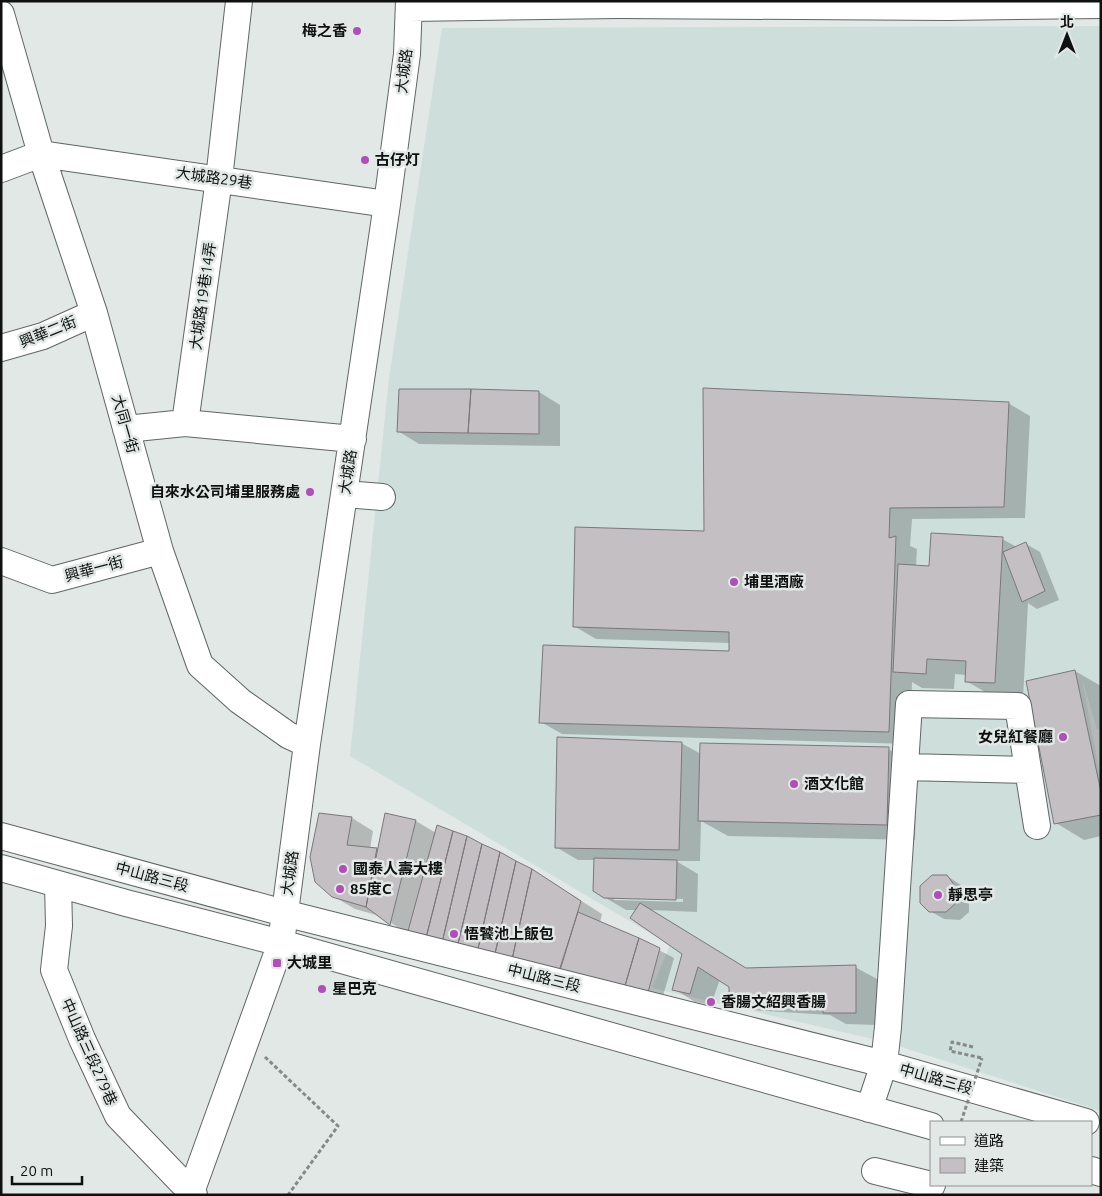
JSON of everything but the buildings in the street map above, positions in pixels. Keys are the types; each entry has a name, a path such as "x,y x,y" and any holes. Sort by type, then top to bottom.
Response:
{"street":[{"name":"大城路19巷14弄","path":"185,423 219,179 239,1"},
{"path":"409,5 620,3 1101,5"},
{"name":"大城路","path":"191,1194 281,942 307,744 387,204 407,54 409,5"},
{"name":"大同一街","path":"1,14 42,154 94,313 160,551 200,665 240,701 288,736 307,744"},
{"name":"大城路29巷","path":"42,154 387,204"},
{"path":"1,168 42,154"},
{"name":"興華二街","path":"1,348 42,336 94,313"},
{"path":"126,428 185,423 353,439"},
{"path":"344,494 382,497"},
{"name":"興華一街","path":"1,561 52,580 160,551"},
{"path":"869,1109 884,1064 909,704 1018,706 1037,826"},
{"path":"905,767 1028,770"},
{"name":"中山路三段","path":"1,836 284,913 884,1064 1083,1121"},
{"name":"中山路三段","path":"1,868 281,942 930,1126"},
{"name":"中山路三段279巷","path":"58,884 59,926 54,970 82,1039 118,1116 191,1194"},
{"path":"875,1171 930,1185"}],"path":[{"path":"246,1039 338,1126 288,1195"},
{"path":"961,1121 982,1058 950,1050 952,1042 973,1047"}],"shaded area":[{"name":"埔里酒廠","path":"1101,26 1101,727 1097,730 1082,678 1101,782 1101,1111 886,1042 652,988 670,945 350,756 389,378 442,28"}],"place":[{"name":"梅之香","path":"357,31"},
{"name":"古仔灯","path":"365,160"},
{"name":"自來水公司埔里服務處","path":"310,492"},
{"name":"埔里酒廠","path":"734,582"},
{"name":"女兒紅餐廳","path":"1063,737"},
{"name":"酒文化館","path":"794,784"},
{"name":"國泰人壽大樓","path":"343,869"},
{"name":"85度C","path":"340,889"},
{"name":"靜思亭","path":"938,895"},
{"name":"悟饕池上飯包","path":"454,934"},
{"name":"大城里","path":"277,963"},
{"name":"星巴克","path":"322,989"},
{"name":"香腸文紹興香腸","path":"711,1002"}]}
